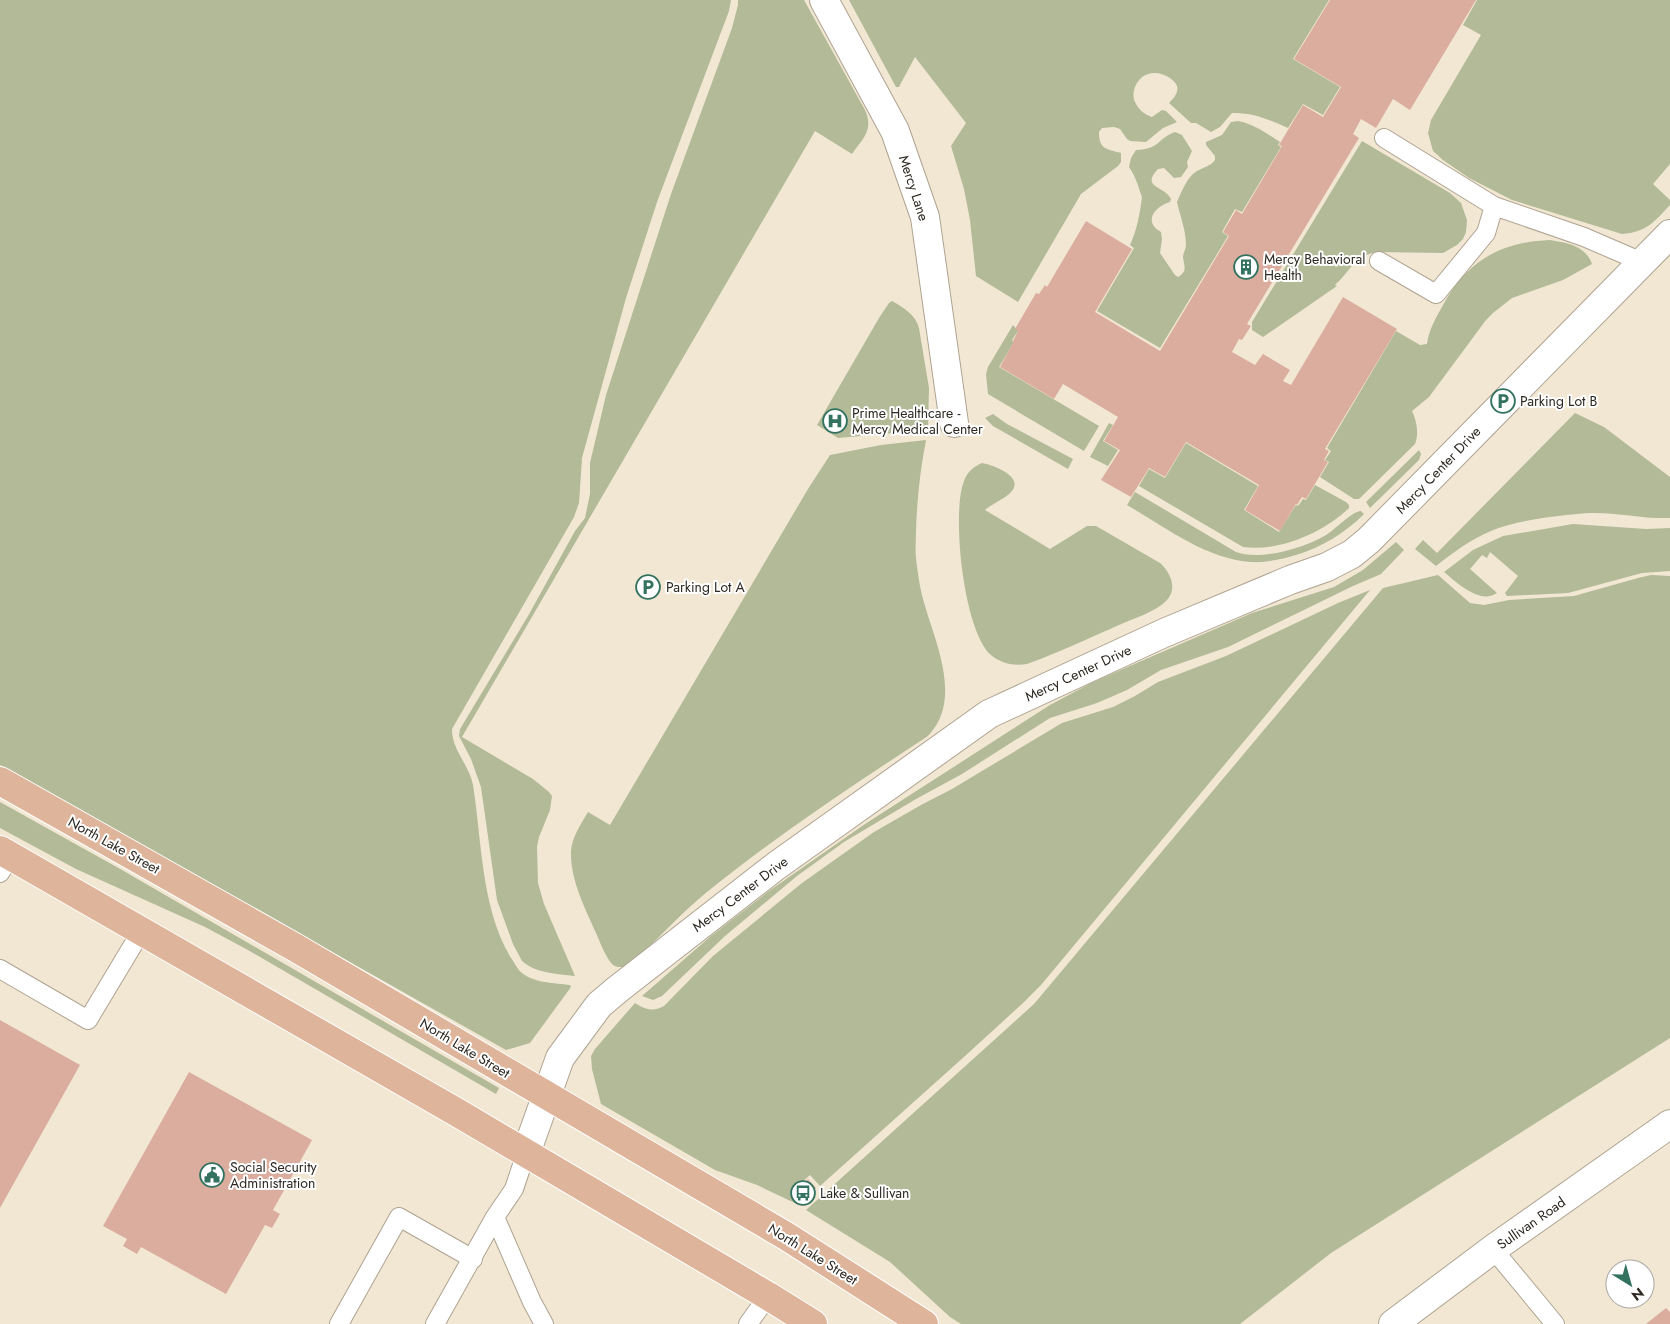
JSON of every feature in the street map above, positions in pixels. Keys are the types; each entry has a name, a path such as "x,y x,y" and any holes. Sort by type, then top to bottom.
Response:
{"main road":[{"name":"North Lake Street","path":"0,782 296,948 546,1097 786,1236 924,1324"},
{"path":"4,859 142,930 526,1153 813,1324"}],"street":[{"name":"Mercy Lane","path":"824,0 895,132 925,217 954,423"},
{"name":"Mercy Center Drive","path":"526,1153 560,1058 599,1005 776,866 989,714 1164,633 1290,580 1327,567 1352,554 1369,540 1670,234"},
{"name":"Sullivan Road","path":"1393,1324 1494,1249 1670,1124"}],"lane":[{"path":"1384,138 1494,206 1584,237 1642,262"},
{"path":"1379,261 1436,294 1486,232 1494,206"},
{"path":"0,969 88,1020 142,930"},
{"path":"435,1324 495,1217 514,1189 526,1153"},
{"path":"339,1324 399,1217 473,1259"},
{"path":"495,1217 532,1302 544,1324"},
{"path":"1494,1249 1555,1324"},
{"path":"748,1324 768,1296"}],"green space":[{"path":"0,0 731,0 729,11 657,202 626,298 582,458 579,503 574,517 452,729 455,744 473,785 488,896 501,939 522,973 539,981 570,985 571,987 530,1043 506,1050 0,765"},
{"path":"738,0 804,0 865,110 868,128 852,154 815,131 462,737 533,779 552,796 550,810 537,847 538,883 544,904 575,976 547,972 533,968 522,961 513,944 497,900 481,787 471,759 459,736 460,729 528,616 575,531 585,518 590,494 590,463 606,395 671,194 732,28"},
{"path":"849,0 1329,0 1293,59 1340,87 1323,115 1303,104 1288,128 1254,115 1232,113 1220,127 1211,132 1196,123 1191,123 1169,103 1177,91 1177,85 1172,80 1165,75 1154,73 1145,75 1138,82 1134,91 1134,99 1138,107 1152,117 1162,110 1166,111 1177,122 1163,128 1146,142 1130,141 1120,129 1114,127 1102,128 1099,132 1099,138 1102,146 1121,153 1121,162 1081,194 1018,302 976,276 970,220 964,189 951,146 966,123 915,57 899,87 896,87"},
{"path":"1477,0 1670,0 1670,164 1653,184 1670,200 1670,205 1649,225 1638,231 1622,234 1512,200 1469,178 1433,151 1428,133 1431,120 1481,35 1463,25"},
{"path":"1238,121 1265,132 1280,142 1278,145 1281,147 1242,212 1235,209 1222,232 1228,236 1160,348 1097,311 1134,248 1130,245 1138,221 1142,197 1129,167 1131,158 1136,150 1150,148 1175,132 1182,135 1192,151 1187,162 1188,167 1181,177 1174,178 1164,168 1158,169 1153,175 1152,180 1171,199 1170,202 1155,211 1152,219 1153,224 1161,232 1160,253 1178,277 1184,270 1183,257 1186,239 1177,202 1190,177 1215,160 1215,156 1206,145 1206,142 1222,135 1231,122"},
{"path":"1362,141 1450,193 1461,203 1467,220 1463,239 1443,253 1379,252 1364,256 1335,285 1337,286 1263,337 1252,330 1252,322"},
{"path":"1550,240 1575,246 1585,253 1592,264 1563,280 1512,298 1486,320 1429,397 1412,411 1417,428 1415,444 1359,499 1354,499 1320,477 1329,462 1325,460 1331,451 1327,448 1396,331 1420,345 1427,344 1435,319 1452,290 1474,266 1500,250 1516,245"},
{"path":"892,301 912,315 919,328 929,388 928,430 838,438 817,425 879,318"},
{"path":"1013,325 1018,331 1012,340 1014,342 999,367 1099,426 1084,451 988,394 986,374 988,367"},
{"path":"1575,413 1604,427 1670,477 1670,518 1589,513 1526,521 1501,527 1476,538 1436,566 1415,549 1423,540 1437,553"},
{"path":"993,414 1007,424 1073,459 1068,469 993,426 985,418"},
{"path":"1109,423 1113,425 1103,441 1118,450 1108,466 1090,457"},
{"path":"926,440 918,497 916,555 922,595 943,669 944,705 939,721 928,736 815,811 733,871 696,901 626,967 613,965 609,961 587,914 571,862 573,841 588,812 610,825 808,489 830,455 881,445"},
{"path":"1186,443 1258,486 1244,510 1279,532 1296,505 1298,506 1303,499 1306,500 1315,485 1346,502 1349,508 1327,525 1300,539 1271,547 1243,547 1139,486 1149,469 1165,478"},
{"path":"1419,450 1421,454 1419,460 1370,508 1366,502"},
{"path":"982,463 1001,469 1012,478 1014,483 1014,488 1009,494 985,510 1050,549 1087,526 1096,526 1164,567 1170,575 1172,585 1172,590 1167,600 1157,608 1144,614 1027,664 1008,664 991,655 982,642 967,599 962,572 960,544 960,497 964,481 971,470"},
{"path":"1135,492 1236,552 1246,554 1269,554 1295,548 1326,535 1357,512 1361,511 1364,514 1341,533 1315,548 1280,559 1251,562 1234,560 1218,555 1171,532 1127,505"},
{"path":"1573,524 1646,529 1670,528 1670,571 1642,573 1568,593 1507,596 1505,593 1518,576 1490,552 1487,558 1482,555 1470,569 1497,593 1490,596 1476,594 1444,572 1473,550 1503,536"},
{"path":"1396,542 1404,550 1381,574 1228,647 1161,670 1127,690 1097,703 1050,718 962,774 844,842 797,876 725,936 662,996 653,1000 642,996 711,936 769,891 865,824 1050,705 1093,682 1252,613 1334,587 1363,570"},
{"path":"1438,575 1470,603 1484,605 1509,600 1574,596 1651,575 1670,576 1670,1038 1331,1253 1240,1324 961,1324 950,1317 890,1262 806,1210 1034,1004 1383,588"},
{"path":"1370,590 1041,985 820,1186 810,1175 800,1184 810,1194 799,1205 757,1185 715,1170 601,1104 592,1069 591,1056 635,1003 649,1009 664,1006 713,956 802,883 874,832 952,789 1062,723 1113,707 1158,682 1226,656 1338,603"},
{"path":"0,802 122,870 499,1088 496,1094 248,950 205,927 76,869 0,828"}],"building":[{"name":"Mercy Behavioral Health","path":"1330,0 1476,0 1410,110 1393,99 1376,128 1361,119 1353,134 1359,138 1247,324 1251,326 1242,340 1239,339 1232,352 1255,365 1263,354 1290,370 1283,381 1291,385 1343,297 1397,329 1325,449 1329,451 1324,460 1328,462 1306,499 1302,497 1296,504 1280,531 1245,510 1259,485 1186,442 1165,477 1149,468 1131,497 1101,480 1120,450 1104,441 1118,417 1063,384 1054,399 1000,367 1018,331 1015,329 1036,293 1039,294 1045,285 1047,287 1086,221 1132,249 1095,312 1160,351 1229,236 1223,232 1236,210 1242,214 1282,146 1279,145 1303,105 1323,117 1341,87 1294,59"},
{"path":"0,1020 80,1065 0,1208"},
{"name":"Social Security Administration","path":"189,1072 312,1140 273,1210 280,1214 272,1228 265,1225 226,1294 141,1247 137,1254 123,1246 127,1239 103,1226"},
{"path":"808,1179 816,1188 810,1193 802,1184"},
{"path":"1666,1308 1670,1312 1670,1324 1646,1324"}],"place":[{"name":"Mercy Behavioral Health","path":"1246,267"},
{"name":"Parking Lot B","path":"1503,401"},
{"name":"Prime Healthcare - Mercy Medical Center","path":"835,421"},
{"name":"Parking Lot A","path":"648,587"},
{"name":"Social Security Administration","path":"212,1175"},
{"name":"Lake & Sullivan","path":"803,1193"}]}
